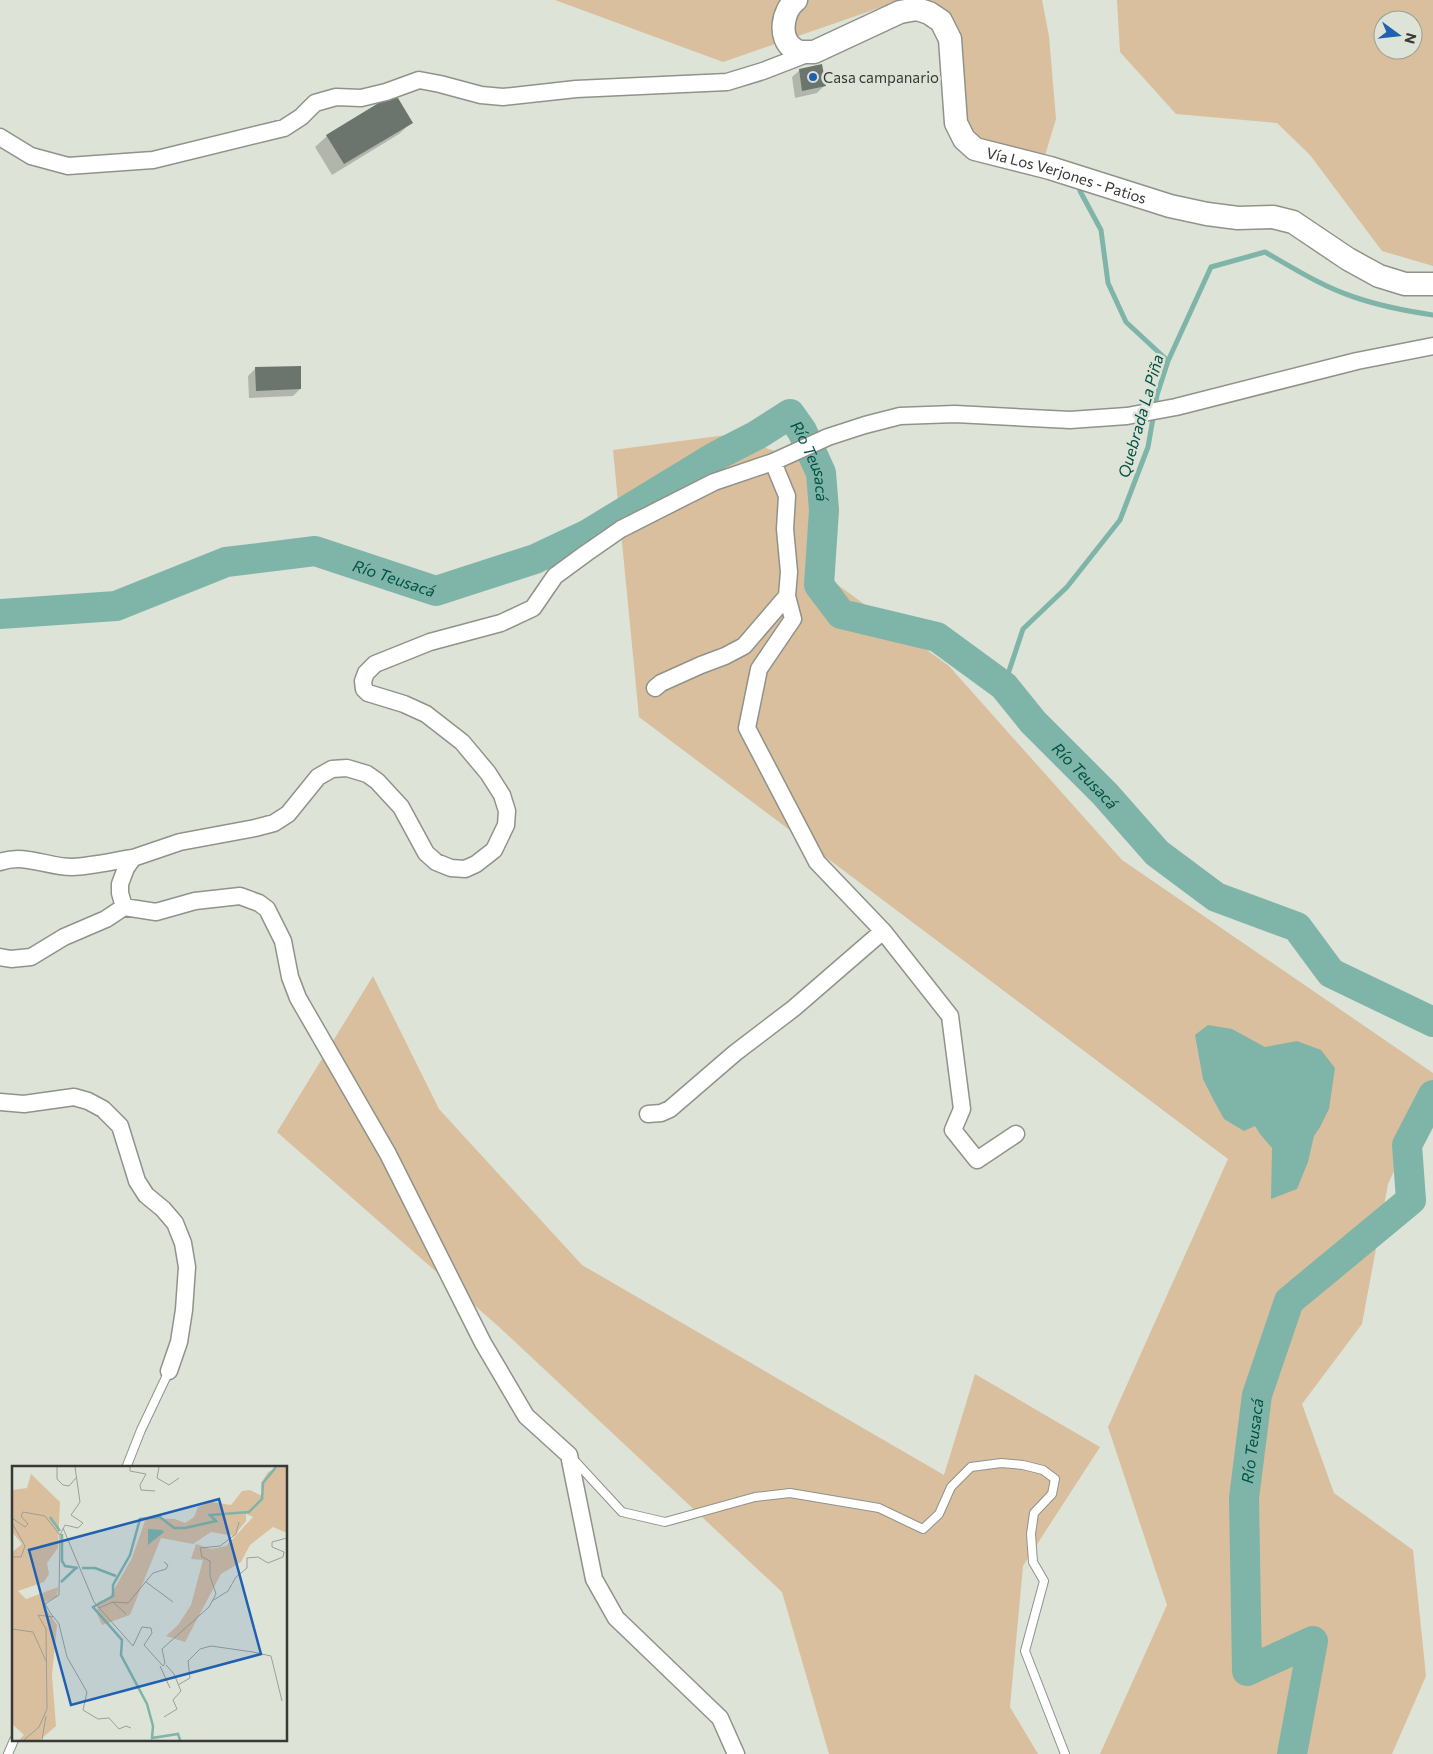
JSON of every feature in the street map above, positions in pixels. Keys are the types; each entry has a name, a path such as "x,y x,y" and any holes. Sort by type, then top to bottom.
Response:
{"street":[{"path":"796,0 790,5 785,15 783,29 787,42 794,49 814,52"},
{"name":"Vía Los Verjones - Patios","path":"814,52 900,12 917,9 929,13 941,21 950,38 956,123 964,138 975,149 1050,168 1179,208 1238,218 1272,217 1293,222 1348,259 1379,276 1405,284 1433,284"},
{"path":"0,137 31,156 68,166 153,160 284,128 301,118 315,103 336,97 361,98 386,92 420,80 480,95 503,97 576,89 728,82 814,52"},
{"path":"0,862 10,858 23,858 71,867 133,858 180,842 274,823 288,814 318,776 332,769 347,768 367,774 401,807 426,853 436,862 451,868 465,869 476,864 494,850 504,832 507,810 502,795 488,773 462,742 426,714 404,704 368,693 364,689 363,681 366,673 375,664 430,642 501,623 527,612 533,608 555,576 621,529 714,482 774,462 828,437 900,416 955,414 1070,420 1127,416 1176,407 1357,361 1433,346"},
{"path":"774,462 787,496 785,529 789,572 787,596 793,619 758,669 747,728 817,862 883,931 950,1016 962,1109 953,1130 977,1160 1016,1134"},
{"path":"655,688 661,683 744,646 787,596"},
{"path":"124,907 120,893 120,884 126,868 133,858"},
{"path":"0,957 32,956 64,937 106,919 124,907 156,912 195,901 240,896 259,903 267,909 283,941 290,977 298,998 388,1154 483,1343 526,1416 569,1455 594,1580 616,1618 720,1718 736,1754"},
{"path":"648,1114 660,1113 670,1109 735,1053 794,1008 883,931"},
{"path":"0,1102 24,1104 74,1097 88,1100 103,1109 120,1126 137,1181 146,1196 163,1209 175,1223 183,1242 187,1267 184,1310 178,1342 169,1371"}],"lane":[{"path":"127,1466 141,1430 169,1371"},
{"path":"569,1455 622,1512 665,1522 755,1497 790,1494 879,1508 923,1529 939,1514 951,1487 971,1467 1001,1463 1023,1465 1043,1470 1055,1479 1052,1494 1034,1513 1031,1534 1034,1562 1044,1581 1025,1652 1064,1754"},
{"path":"8,1754 13,1742"}],"shaded area":[{"path":"555,0 902,0 723,62"},
{"path":"923,0 1042,0 1049,36 1056,119 1043,162 975,147 958,125 957,50"},
{"path":"1117,0 1433,0 1433,266 1382,251 1310,155 1277,123 1176,114 1120,52"},
{"path":"726,435 827,468 827,577 949,666 1122,860 1433,1073 1433,1088 1388,1184 1362,1324 1302,1404 1334,1493 1413,1550 1426,1676 1392,1754 1100,1754 1167,1605 1108,1427 1228,1159 639,717 613,450"},
{"path":"373,976 439,1109 582,1265 944,1475 975,1374 1100,1447 1023,1566 1010,1707 1038,1754 829,1754 782,1592 498,1326 277,1132"}],"water":[{"path":"1208,1025 1232,1029 1265,1047 1297,1041 1321,1050 1335,1068 1329,1109 1314,1136 1308,1162 1297,1189 1271,1199 1272,1148 1255,1126 1244,1131 1224,1119 1213,1099 1203,1079 1195,1035"}],"building":[{"name":"Casa campanario","path":"822,64 826,86 802,91 799,69"},
{"path":"395,93 413,123 344,164 326,135"},
{"path":"301,366 301,389 256,391 255,367"}],"waterway":[{"path":"1080,191 1101,230 1108,283 1126,322 1168,361"},
{"name":"Quebrada La Piña","path":"1004,686 1023,629 1067,587 1120,520 1148,447 1157,395 1168,361 1211,267 1265,252 1308,277 1342,293 1383,306 1433,315"},
{"name":"Río Teusacá","path":"0,614 116,606 226,562 315,551 436,591 535,559 588,534 716,456 757,435 790,414 802,431 821,473 824,510 819,585 841,614 937,637 1004,686 1033,722 1105,794 1157,853 1216,897 1297,927 1331,973 1433,1022"},
{"name":"Río Teusacá","path":"1292,1754 1313,1641 1247,1671 1244,1498 1257,1395 1289,1301 1411,1200 1407,1145 1433,1095"}],"place":[{"name":"Casa campanario","path":"813,77"}]}
